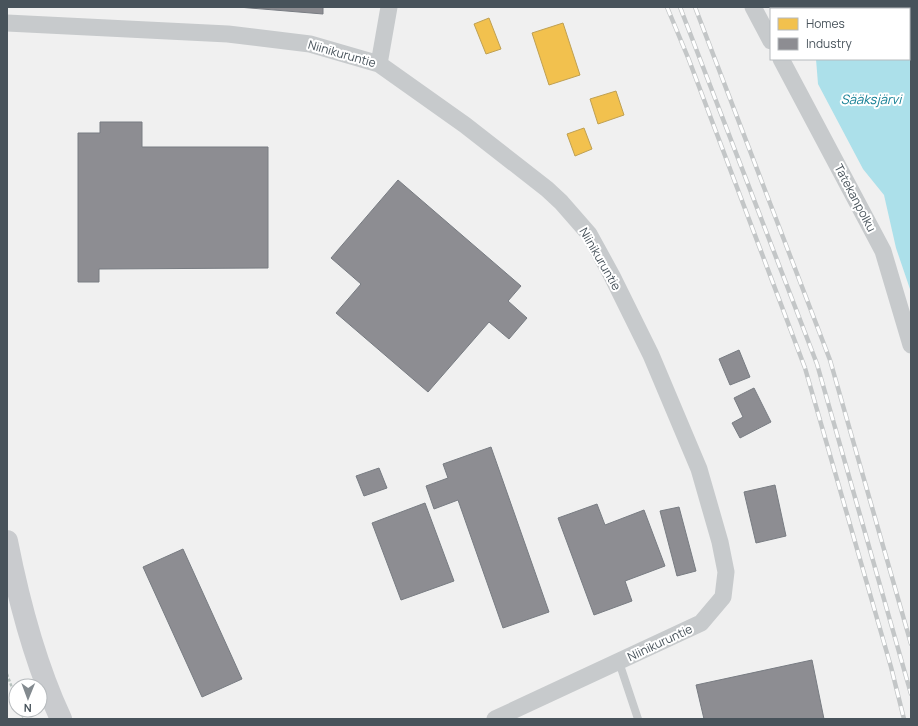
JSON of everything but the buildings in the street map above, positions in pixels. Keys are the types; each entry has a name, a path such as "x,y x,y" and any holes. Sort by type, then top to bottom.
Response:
{"main road":[{"path":"7,541 16,588 38,662 61,719"}],"street":[{"path":"379,64 389,7"},
{"path":"753,7 770,39"},
{"name":"Niinikuruntie","path":"7,23 228,34 310,44 379,64 465,125 547,189 561,202 589,234 612,276 651,355 698,469 720,542 726,572 723,597 702,623 495,719"},
{"name":"Tatekanpolku","path":"782,60 884,251 911,345"}],"lane":[{"path":"619,662 638,719"}],"water":[{"name":"Sääksjärvi","path":"911,7 911,292 896,248 884,195 863,169 818,84 816,60 910,60 910,8 778,8"}],"railway":[{"path":"667,7 689,60 805,368 891,667 904,719"},
{"path":"680,7 817,364 911,694"},
{"path":"695,7 830,360 911,644"}]}
